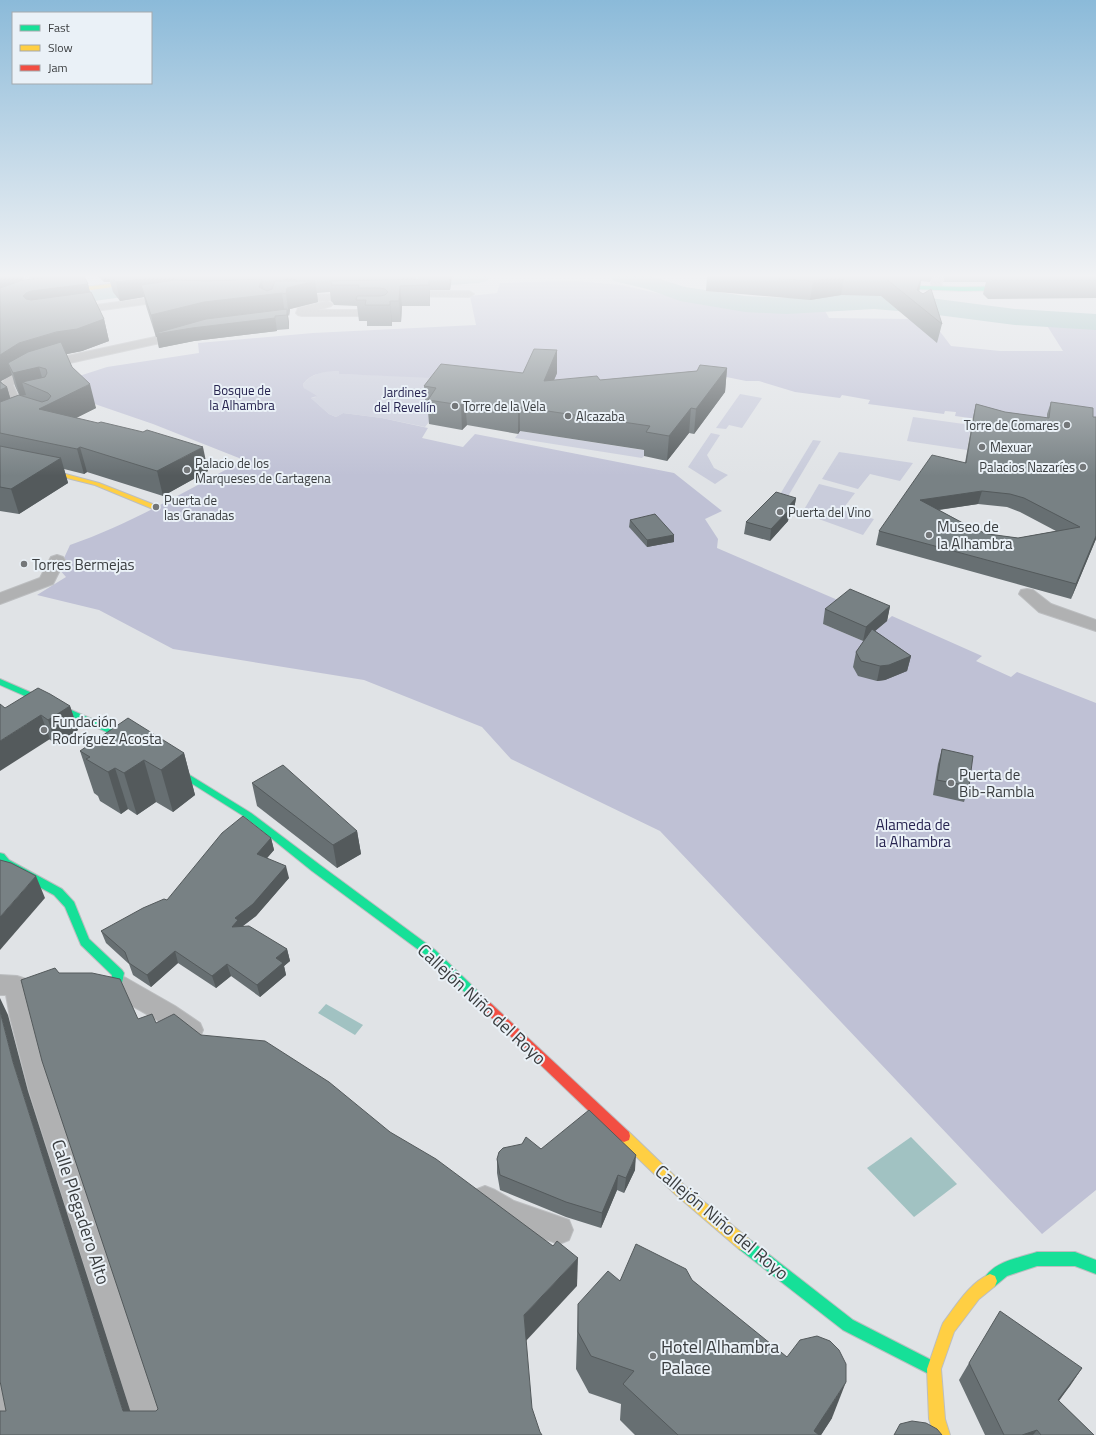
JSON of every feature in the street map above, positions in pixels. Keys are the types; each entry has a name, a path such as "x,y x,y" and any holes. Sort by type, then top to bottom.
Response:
{"street":[{"path":"44,418 26,412 14,403 6,384 43,365 150,343"},
{"path":"14,403 33,399"},
{"path":"13,418 26,412"},
{"path":"0,462 47,471 97,484 156,507"},
{"path":"0,599 47,581 57,560"},
{"path":"1027,594 1045,608 1096,626"},
{"path":"0,682 121,735 147,752"},
{"name":"Callejón Niño del Royo","path":"161,760 248,815 316,868 431,953 680,1190 848,1326 934,1369"},
{"path":"0,857 5,864 58,892 62,896 70,905 85,942 118,973 117,985 166,1013 209,1044"},
{"name":"Calle Plegadero Alto","path":"9,986 22,1017 42,1091 154,1435"},
{"path":"466,1187 506,1212 559,1230"},
{"path":"942,1435 937,1419 934,1369 948,1328 974,1294 1003,1270 1038,1259 1075,1259 1096,1266"},
{"path":"0,1401 8,1435"}],"green space":[{"name":"Alameda de la Alhambra","path":"198,343 949,343 951,346 1000,351 1063,351 1058,343 1096,343 1096,431 1045,431 955,416 956,412 945,411 944,414 868,404 870,400 842,395 840,398 795,392 759,381 746,381 697,371 695,374 553,383 556,373 530,382 339,374 339,371 334,371 314,375 303,384 304,388 317,396 311,398 329,414 336,417 343,413 382,418 428,428 422,438 463,447 475,434 674,473 722,511 705,519 718,539 717,548 847,604 823,624 863,641 892,616 982,656 976,661 1011,677 1017,672 1096,703 1096,1190 1042,1234 660,831 511,759 482,727 364,680 173,649 99,610 37,595 66,577 59,569 70,545 93,537 137,517 244,460 153,424 86,401 73,378 107,367 199,353"},
{"name":"Jardines del Revellín","path":"329,371 339,371 340,374 434,377 426,410 437,412 425,427 382,418 343,413 336,417 329,414 311,398 316,397 304,388 303,384 312,376"},
{"path":"740,394 762,398 742,428 729,425 726,429 716,428"},
{"path":"913,417 971,425 967,450 907,441"},
{"path":"520,431 649,451 642,458 515,438"},
{"path":"711,433 720,435 707,455 714,468 728,475 715,484 688,467"},
{"path":"813,440 821,441 787,498 779,496"},
{"path":"839,452 913,463 900,481 870,474 858,489 822,479"},
{"path":"819,484 855,493 842,510 874,519 863,535 802,513"}],"shaded area":[{"path":"326,1004 363,1025 355,1035 318,1013"},
{"path":"911,1137 957,1184 914,1217 867,1168"}],"building":[{"path":"0,343 19,343 19,343 0,355"},
{"path":"61,343 72,367 90,384 39,409 143,432 147,430 203,447 157,471 80,447 77,449 0,433 0,402 19,395 42,402 48,400 51,396 48,393 22,382 45,377 47,373 46,369 39,367 13,373 8,363 28,352"},
{"path":"534,349 557,350 544,381 597,376 600,380 697,371 700,365 727,368 696,409 691,408 669,436 646,432 650,426 520,407 518,409 465,401 461,405 428,400 436,388 424,386 441,364 523,373"},
{"path":"0,382 7,387 0,390"},
{"path":"1051,402 1093,408 1093,417 1096,417 1096,536 1076,584 879,531 932,455 966,463 976,404 1005,412 1049,418","holes":["982,491 1010,494 1024,498 1080,527 1018,538 988,534 974,529 920,500"]},
{"path":"0,446 61,458 11,489 0,487"},
{"path":"776,492 796,498 787,508 790,509 771,529 746,522"},
{"path":"655,514 674,535 647,540 630,520"},
{"path":"850,589 890,606 866,627 825,609"},
{"path":"872,629 911,656 889,665 880,666 861,661 856,652"},
{"path":"38,688 70,706 48,720 41,715 0,741 0,704 5,708"},
{"path":"128,718 184,753 161,770 144,760 124,773 115,768 108,772 86,759 90,757 80,751"},
{"path":"942,749 973,756 969,786 937,780"},
{"path":"283,765 357,831 333,845 252,783"},
{"path":"243,816 271,838 257,854 286,866 253,904 235,918 238,920 232,927 249,926 287,949 276,958 283,963 257,985 227,964 212,976 175,951 147,975 129,963 125,952 101,931 143,908 164,899 167,900 222,833"},
{"path":"0,860 11,863 36,876 0,917"},
{"path":"55,968 59,973 92,973 120,979 138,1019 152,1014 156,1023 174,1014 201,1035 265,1041 329,1082 390,1132 436,1159 553,1246 557,1241 578,1258 524,1315 532,1408 542,1435 0,1435 0,1411 6,1411 0,1381 0,1011 13,1062 123,1411 156,1411 158,1409 42,1061 21,980"},
{"path":"589,1110 636,1155 626,1178 618,1175 602,1213 566,1202 500,1175 497,1159 499,1152 503,1148 522,1144 526,1137 541,1149"},
{"name":"Hotel Alhambra Palace","path":"636,1244 686,1269 692,1280 787,1357 800,1340 817,1336 830,1341 839,1350 846,1364 846,1382 814,1431 819,1435 678,1435 623,1384 634,1371 591,1356 578,1332 578,1304 608,1271 620,1281"},
{"path":"1000,1311 1082,1368 1058,1400 1094,1435 1041,1435 1037,1430 1022,1435 1004,1435 969,1363"},
{"path":"912,1421 926,1423 937,1429 942,1435 894,1435 900,1424"}],"traffic: fast":[{"path":"0,682 121,735 136,745"},
{"path":"167,764 248,815 316,868 431,953 479,999"},
{"path":"0,857 5,863 58,892 70,905 85,942 118,973 117,985"},
{"path":"744,1244 848,1325 934,1369"},
{"path":"990,1281 1003,1270 1037,1259 1075,1259 1096,1267"}],"traffic: slow":[{"path":"0,462 47,471 97,484 156,507"},
{"path":"624,1136 680,1190 744,1244"},
{"path":"942,1435 937,1419 934,1369 948,1328 974,1294 990,1281"}],"traffic: jam":[{"path":"479,999 624,1136"}],"place":[{"name":"Torre de la Vela","path":"455,406"},
{"name":"Alcazaba","path":"568,416"},
{"name":"Torre de Comares","path":"1067,425"},
{"name":"Mexuar","path":"982,447"},
{"name":"Palacios Nazaríes","path":"1083,467"},
{"name":"Palacio de los Marqueses de Cartagena","path":"187,470"},
{"name":"Puerta de las Granadas","path":"156,507"},
{"name":"Puerta del Vino","path":"780,512"},
{"name":"Museo de la Alhambra","path":"929,535"},
{"name":"Torres Bermejas","path":"24,564"},
{"name":"Fundación Rodríguez Acosta","path":"44,730"},
{"name":"Puerta de Bib-Rambla","path":"951,783"},
{"name":"Hotel Alhambra Palace","path":"653,1356"}],"park label":[{"name":"Bosque de la Alhambra","path":"242,398"}]}
